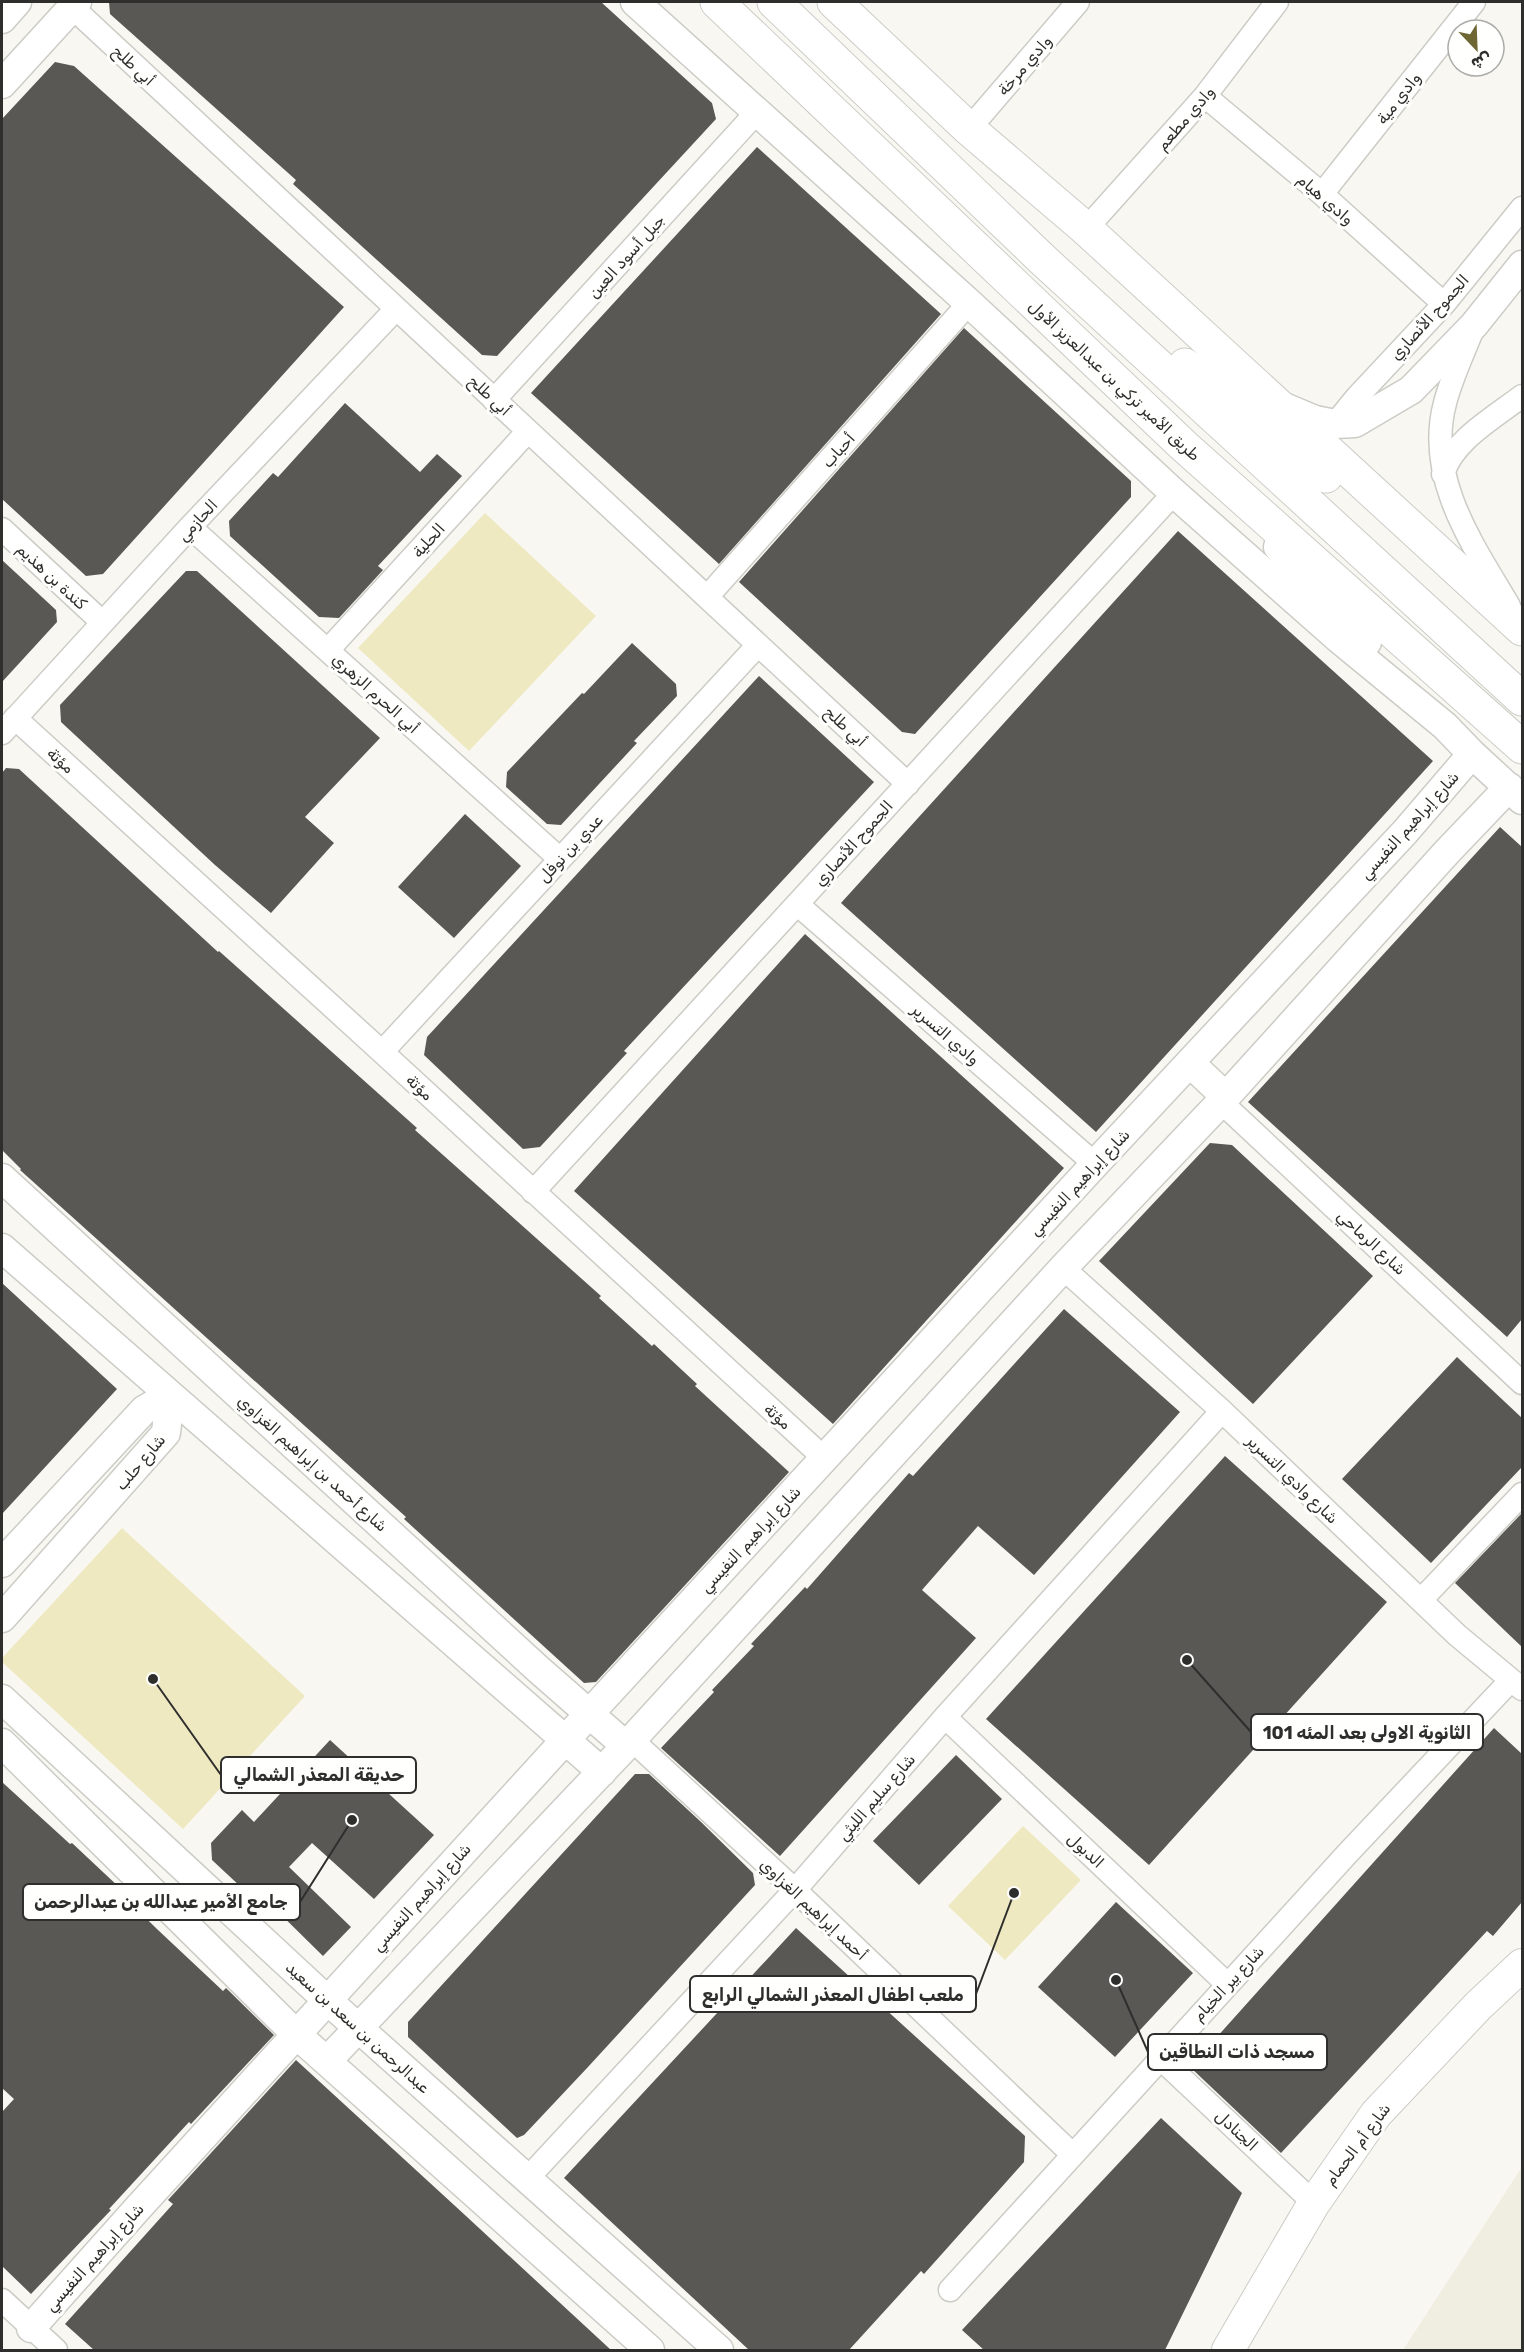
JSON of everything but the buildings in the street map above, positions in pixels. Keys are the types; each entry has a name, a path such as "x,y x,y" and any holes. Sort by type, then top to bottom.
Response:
{"main road":[{"name":"طريق الأمير تركي بن عبدالعزيز الأول","path":"717,2 1184,446 1522,747"},
{"path":"774,2 1042,259 1522,699"},
{"path":"834,2 969,129 1086,229 1522,629"},
{"path":"1042,259 1154,341 1522,629"},
{"name":"شارع أم الحمام","path":"1228,2350 1314,2203 1376,2115 1478,2006 1522,1965"}],"street":[{"path":"2,19 17,2"},
{"path":"635,2 969,303 1174,493 1339,639 1445,726"},
{"name":"وادي مرخة","path":"969,129 1078,2"},
{"name":"وادي مطعم","path":"1086,229 1206,96 1277,2"},
{"name":"وادي مية","path":"1322,194 1474,2"},
{"path":"2,84 75,4"},
{"name":"أبي طلح","path":"75,4 396,309 908,784"},
{"name":"وادي هيام","path":"1206,96 1322,194 1444,304"},
{"name":"جبل أسود العين","path":"494,400 757,112"},
{"name":"الجموح الأنصاري","path":"1335,424 1357,397 1444,304 1522,208"},
{"path":"1277,404 1315,420 1335,424 1355,423 1411,390 1474,326 1522,265"},
{"name":"أحباب","path":"707,597 969,303"},
{"name":"الحازمي","path":"8,726 190,527 396,309"},
{"path":"1474,326 1444,404 1441,436 1443,474 1449,495 1476,550 1522,629"},
{"path":"1443,474 1447,461 1469,437 1522,396"},
{"name":"الحلية","path":"328,650 528,431"},
{"path":"327,2061 629,1743 1063,1268 1223,1099 1446,853 1516,793 1472,754 1445,726 1184,446"},
{"name":"الجموح الأنصاري","path":"533,1192 1174,493"},
{"name":"أبي الحرم الزهري","path":"190,527 560,859"},
{"name":"كندة بن هذيم","path":"2,529 102,622"},
{"name":"عدي بن نوفل","path":"382,1052 758,645"},
{"name":"مؤتة","path":"8,726 382,1052 824,1458"},
{"name":"شارع إبراهيم النفيسي","path":"32,2328 296,2034 824,1458 1406,832 1472,754"},
{"path":"1406,832 1428,810 1436,806 1451,810 1458,819 1459,827 1446,853"},
{"name":"وادي التسرير","path":"797,904 1095,1164"},
{"path":"1190,1063 1223,1099"},
{"name":"شارع الرماحي","path":"1223,1099 1519,1373"},
{"name":"شارع أحمد بن إبراهيم الغزاوي","path":"2,1178 589,1714 629,1743"},
{"path":"2,1248 602,1772"},
{"name":"شارع وادي التسرير","path":"1063,1268 1222,1411 1457,1635 1517,1685"},
{"name":"شارع حلب","path":"2,1563 144,1410 170,1395"},
{"name":"شارع حلب","path":"2,1618 166,1433 170,1395"},
{"name":"شارع سليم الليثي","path":"527,2179 795,1890 945,1717 1222,1411"},
{"path":"1421,1600 1522,1494"},
{"name":"شارع بير الخيام","path":"950,2290 1376,1822 1517,1685"},
{"name":"عبدالرحمن بن سعد بن سعيد","path":"2,1700 327,2000 527,2179 701,2345"},
{"name":"الدبول","path":"945,1717 1227,1984"},
{"path":"2,1743 296,2034 650,2350"},
{"name":"أحمد إبراهيم الغزاوي","path":"629,1743 795,1890 1072,2154"},
{"name":"الجنادل","path":"1160,2058 1314,2203"},
{"path":"2,2300 56,2350"}],"shaded area":[{"path":"485,513 596,616 469,751 358,648"},
{"path":"122,1528 305,1696 183,1829 2,1662 2,1658"},
{"path":"1023,1826 1081,1880 1005,1960 948,1906"},
{"path":"1522,2167 1522,2350 1403,2350"}],"place":[{"name":"الثانوية الاولى بعد المئه 101","path":"1187,1660"},
{"name":"حديقة المعذر الشمالي","path":"153,1679"},
{"name":"جامع الأمير عبدالله بن عبدالرحمن","path":"352,1820"},
{"name":"ملعب اطفال المعذر الشمالي الرابع","path":"1014,1893"},
{"name":"مسجد ذات النطاقين","path":"1116,1980"}]}
